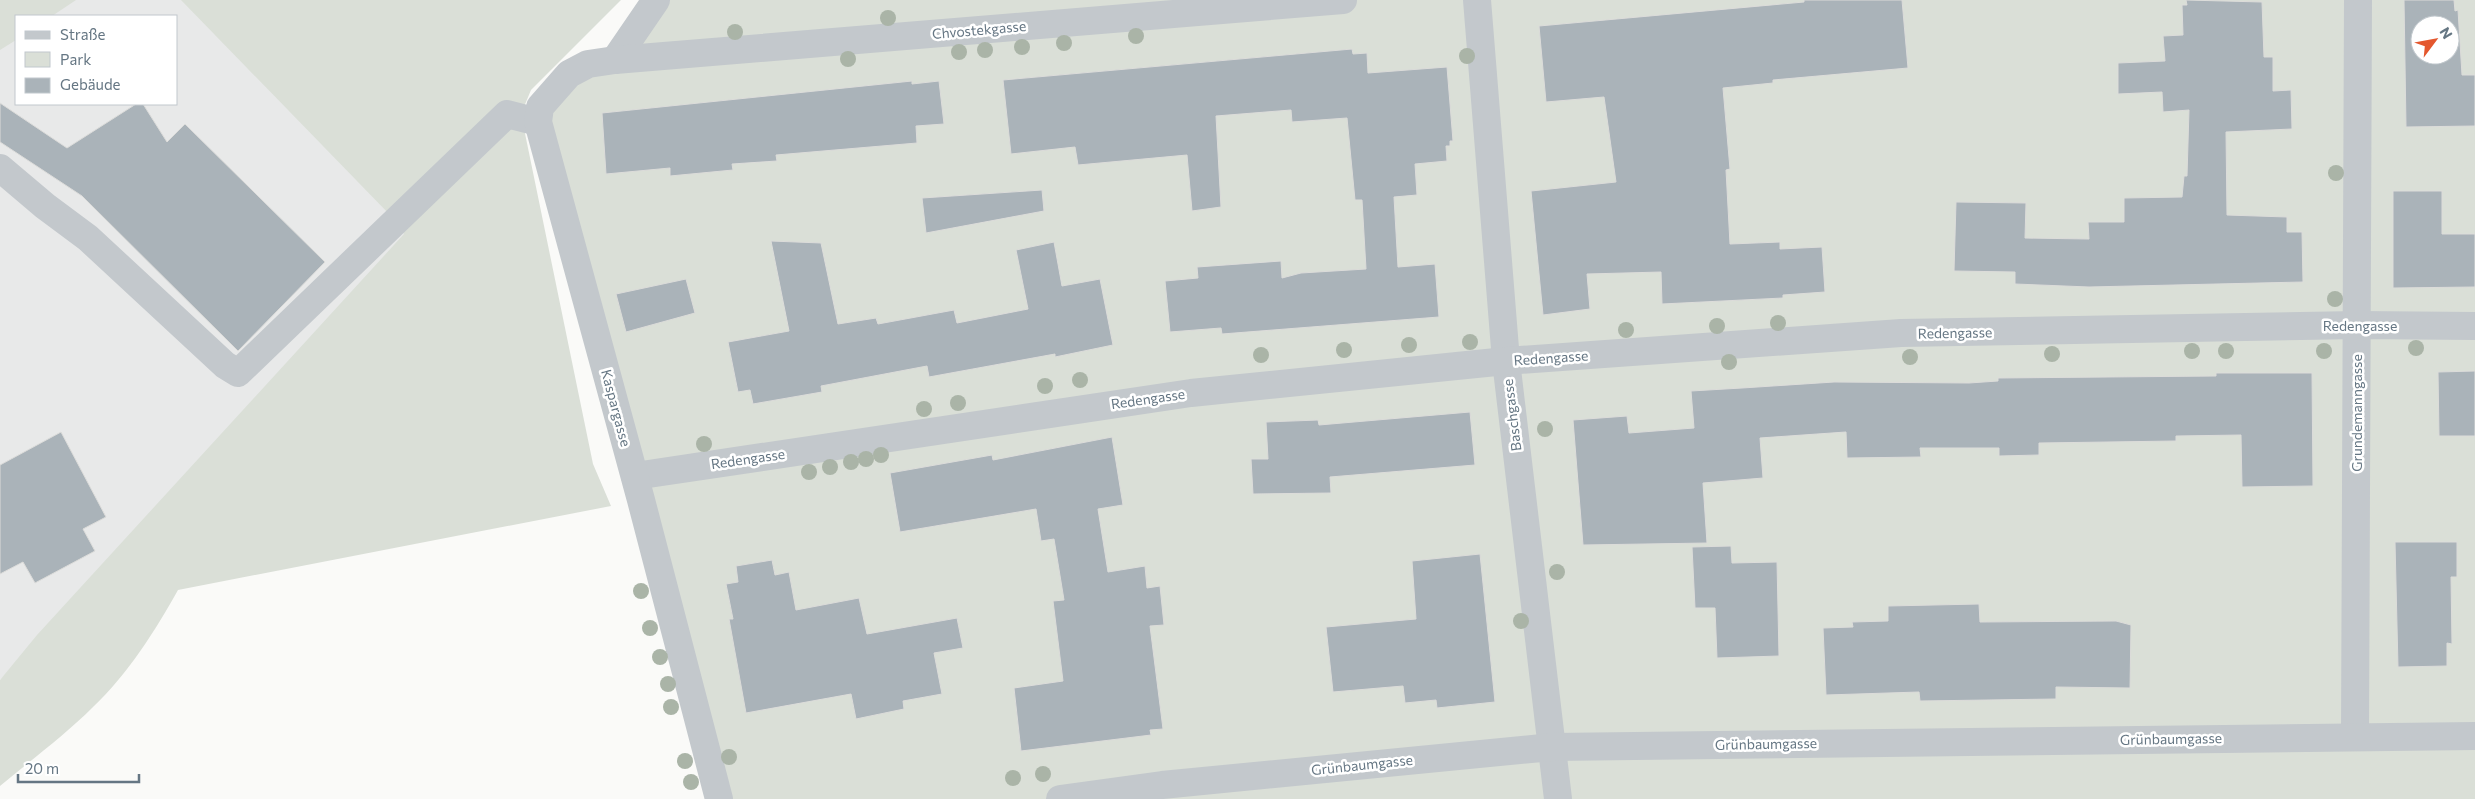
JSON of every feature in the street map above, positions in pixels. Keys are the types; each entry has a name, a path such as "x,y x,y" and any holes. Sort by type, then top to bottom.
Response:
{"street":[{"path":"0,168 45,206 88,238 225,365 238,373 507,114 538,122 540,107 569,74 588,64 615,60 656,0"},
{"name":"Chvostekgasse","path":"615,60 1343,0"},
{"name":"Baschgasse","path":"1477,0 1506,361 1558,799"},
{"name":"Grundemanngasse","path":"2355,737 2358,0"},
{"name":"Kaspargasse","path":"538,122 635,476 719,799"},
{"name":"Redengasse","path":"635,476 1191,393 1506,361 1901,334 2358,326 2475,326"},
{"name":"Grünbaumgasse","path":"1060,799 1162,785 1552,747 2475,736"}],"shaded area":[{"path":"0,0 581,0 414,245 0,680"}],"green space":[{"path":"0,0 76,0 54,15 15,15 15,41 0,50"},
{"path":"181,0 621,0 531,90 521,114 593,464 611,506 178,590 140,652 118,681 71,728 0,786 0,680 37,635 404,234 391,216"},
{"path":"656,0 2475,0 2475,799 719,799 540,107 615,60"}],"building":[{"path":"1804,0 1902,0 1908,68 1773,80 1773,83 1723,88 1730,169 1726,170 1730,244 1780,242 1780,249 1822,247 1825,292 1783,295 1783,298 1662,304 1661,272 1587,274 1590,309 1543,315 1531,191 1616,182 1604,97 1546,102 1539,26 1804,2"},
{"path":"2186,0 2262,2 2264,57 2273,57 2273,91 2291,90 2292,129 2226,132 2227,215 2287,217 2287,232 2302,232 2303,282 2089,287 2015,284 2015,272 1954,271 1956,202 2026,203 2025,238 2089,239 2088,222 2124,222 2124,198 2182,197 2184,176 2187,176 2189,110 2163,112 2162,92 2118,94 2118,63 2165,61 2163,36 2183,35 2182,5 2187,5"},
{"path":"2404,0 2454,0 2455,11 2458,10 2458,15 2410,15 2410,65 2460,65 2460,42 2462,75 2475,75 2475,126 2406,127"},
{"path":"1352,49 1353,54 1367,53 1368,73 1447,67 1453,141 1450,141 1450,146 1446,146 1447,161 1415,164 1417,195 1394,197 1398,267 1435,264 1439,317 1222,334 1221,328 1170,332 1165,281 1198,278 1197,267 1281,261 1282,278 1301,273 1366,269 1362,200 1355,200 1347,118 1292,122 1291,110 1216,116 1221,207 1192,211 1187,155 1078,165 1075,147 1011,154 1003,80"},
{"path":"912,81 912,84 939,81 944,124 916,126 917,143 776,155 777,161 732,164 733,170 670,176 670,168 606,174 602,113"},
{"path":"0,103 67,148 134,105 144,105 167,142 185,124 325,262 238,351 82,196 0,142"},
{"path":"1042,190 1044,211 926,233 922,198"},
{"path":"2393,191 2442,191 2442,234 2475,234 2475,287 2393,288"},
{"path":"771,241 821,243 838,324 876,318 878,324 954,310 957,323 1028,309 1016,250 1054,242 1062,286 1100,279 1113,345 1055,357 1055,354 929,377 927,366 821,386 822,392 753,404 750,390 738,392 728,342 789,331"},
{"path":"686,279 695,313 626,332 616,294"},
{"path":"2475,371 2475,436 2439,436 2438,372"},
{"path":"2216,373 2312,373 2313,486 2242,487 2241,435 2176,436 2176,441 2039,443 2039,455 1999,456 1999,448 1920,448 1921,457 1847,458 1846,432 1760,438 1763,478 1703,483 1707,543 1583,545 1573,420 1627,416 1629,433 1694,428 1691,391 1834,382 1969,383 1998,381 1998,378 2216,376"},
{"path":"1470,412 1475,465 1330,477 1331,493 1253,494 1251,459 1268,459 1266,422 1318,420 1319,425"},
{"path":"61,432 106,517 83,529 95,551 35,583 23,562 0,574 0,465"},
{"path":"1112,437 1123,505 1098,509 1108,572 1145,566 1147,588 1160,586 1164,625 1150,626 1163,729 1150,730 1151,735 1021,751 1014,688 1063,681 1053,601 1064,600 1054,539 1041,541 1036,509 900,532 890,473 992,455 993,460"},
{"path":"2395,542 2457,542 2457,577 2451,577 2452,644 2447,643 2447,666 2398,667"},
{"path":"1731,546 1732,563 1777,562 1779,656 1717,658 1715,608 1695,608 1692,547"},
{"path":"1480,554 1495,702 1437,708 1436,700 1405,703 1403,686 1333,692 1326,627 1416,619 1412,561"},
{"path":"772,560 775,575 789,572 796,610 859,598 867,634 957,618 963,648 934,653 942,694 903,701 904,709 856,719 851,694 746,713 729,619 733,619 726,584 738,582 736,566"},
{"path":"1979,604 1980,622 2116,621 2131,625 2130,688 2056,687 2056,699 1920,701 1919,692 1826,695 1823,628 1853,627 1852,622 1888,621 1888,606"}]}
